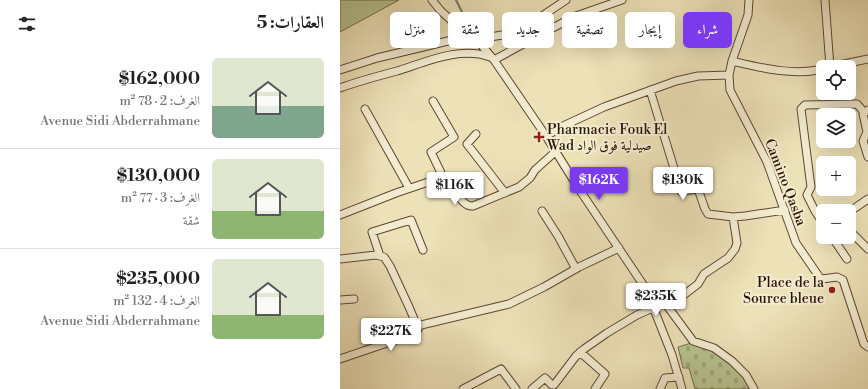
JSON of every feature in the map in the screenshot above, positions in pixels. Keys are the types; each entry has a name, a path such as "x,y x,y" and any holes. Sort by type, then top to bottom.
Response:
{"street":[{"path":"432,0 448,18"},
{"path":"494,36 514,33 524,28 566,0"},
{"path":"340,88 452,55 473,53 482,54 493,58 573,17 622,0"},
{"path":"825,0 829,60"},
{"name":"Camino Qasba","path":"751,1 748,15 732,61 729,76 730,90 761,147 796,243 819,277 822,279 837,276 843,280 864,344 868,347"},
{"path":"340,70 377,58 448,41"},
{"path":"484,48 493,58 546,136 555,152 646,289 672,355 682,389"},
{"path":"856,61 868,58"},
{"path":"732,61 788,72 816,70"},
{"path":"546,136 563,126 604,107 685,78 729,76"},
{"path":"650,90 680,191 698,189 707,213 733,217 754,216 785,210"},
{"path":"433,101 454,137 431,152 443,177 448,180 464,203 468,206 474,206 519,187 527,181 535,170 555,152"},
{"path":"816,212 807,195 811,187 801,109 805,106 856,104 866,111 863,114 867,132 863,141 868,157"},
{"path":"365,109 409,188"},
{"path":"476,134 468,144 505,193"},
{"path":"340,215 409,188 443,177"},
{"path":"856,207 868,199"},
{"path":"542,211 576,269"},
{"path":"532,389 545,378 552,385 554,385 580,352 607,332 637,315 685,294 696,286 704,274 728,258 736,246 737,241 733,217"},
{"path":"380,256 372,232 411,220 424,250"},
{"path":"856,237 868,250"},
{"path":"836,244 846,259"},
{"path":"417,326 509,304 619,248"},
{"path":"340,259 380,256 386,259 418,329 396,340 340,359"},
{"path":"340,300 354,299"},
{"path":"665,303 692,341 714,348 732,361 746,375 754,389"},
{"path":"580,352 605,374 595,389"},
{"path":"463,389 501,369 516,389"},
{"path":"660,389 665,378 679,377"}],"green space":[{"path":"340,0 399,0 340,32"},
{"path":"691,343 713,349 740,368 750,389 695,389 689,368 683,368 678,347"}],"waterway":[{"path":"456,0 462,12"}],"place":[{"name":"Pharmacie Fouk El Wad صيدلية فوق الواد","path":"539,137"},
{"name":"Place de la Source bleue","path":"832,290"}]}
